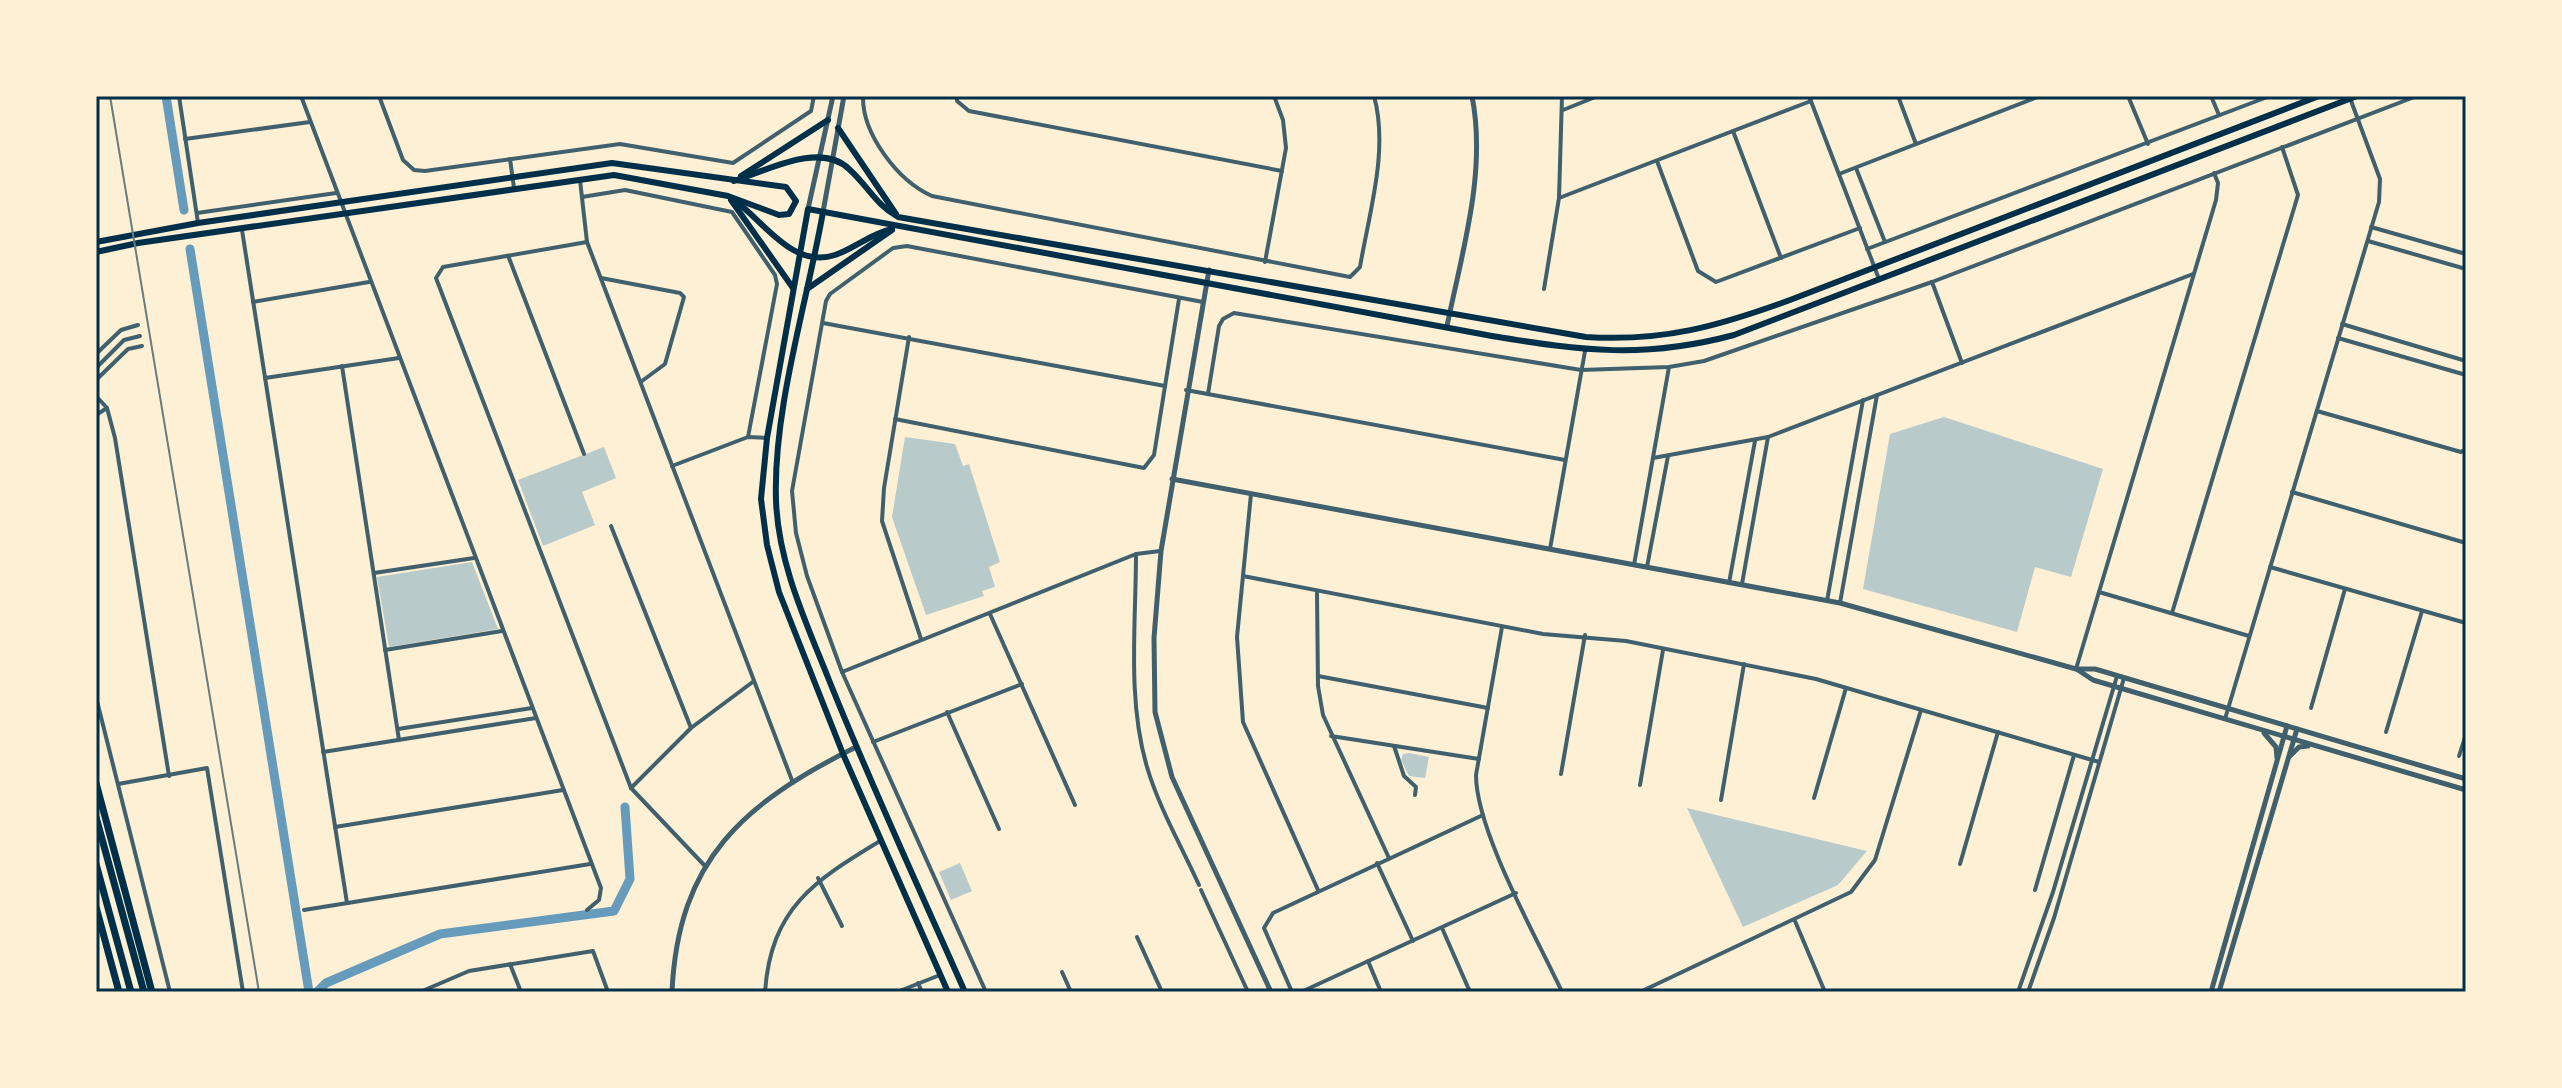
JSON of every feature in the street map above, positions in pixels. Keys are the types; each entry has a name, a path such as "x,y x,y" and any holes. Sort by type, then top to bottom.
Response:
{"highway":[{"path":"96,783 152,992"},
{"path":"96,817 144,992"},
{"path":"96,864 131,992"},
{"path":"96,907 119,992"}],"main road":[{"path":"734,181 804,158 832,160 847,166 880,207 898,217 1586,337 1655,338 1729,322 2319,96"},
{"path":"948,992 843,754 779,592 767,545 761,499 767,438 808,209 895,228 1585,351 1656,350 1704,343 1783,317 2352,97"},
{"path":"734,181 828,120"},
{"path":"838,128 898,217"},
{"path":"96,242 198,223 622,163 786,187 793,191 796,207 779,215 728,196 622,175 98,250"},
{"path":"728,196 750,211 773,237 815,257 833,256 875,233 895,228"},
{"path":"728,196 793,288"},
{"path":"823,212 779,439 776,500 781,543 793,588 856,747 965,992"},
{"path":"807,289 895,228"}],"street":[{"path":"179,96 198,223"},
{"path":"301,96 601,888 599,900 587,910"},
{"path":"379,96 403,160 414,170 620,144 733,163 811,111 814,96"},
{"path":"808,209 833,96"},
{"path":"823,212 844,96"},
{"path":"863,96 864,118 885,151 911,186 932,196 1350,277 1357,271 1378,153 1379,124 1374,96"},
{"path":"957,96 957,101 969,111 1282,171"},
{"path":"1265,262 1286,133 1274,96"},
{"path":"1447,326 1473,191 1476,145 1472,96"},
{"path":"1544,289 1559,198 1562,96"},
{"path":"1563,110 1598,96"},
{"path":"1898,96 1916,144"},
{"path":"1839,174 2040,96"},
{"path":"2128,96 2148,144"},
{"path":"2211,96 2219,115"},
{"path":"1867,249 2270,96"},
{"path":"1208,394 1219,326 1228,314 1234,313 1581,370 1669,367 1754,346 1932,282 2417,96"},
{"path":"2225,719 2371,227 2380,179 2352,97"},
{"path":"1559,198 1810,99 1879,279"},
{"path":"185,139 311,122"},
{"path":"1733,131 1781,258"},
{"path":"2172,613 2298,195 2282,147"},
{"path":"510,159 514,189"},
{"path":"1657,161 1698,271 1716,282 1860,228"},
{"path":"1856,168 1885,242"},
{"path":"2076,669 2216,200 2218,183 2214,173"},
{"path":"580,180 587,242 793,783"},
{"path":"582,197 625,190 732,212 775,275 777,284 748,437"},
{"path":"197,213 336,193"},
{"path":"2371,227 2466,254"},
{"path":"242,228 347,903"},
{"path":"2367,241 2466,269"},
{"path":"587,242 443,267 436,278 631,788 705,866"},
{"path":"986,992 842,672 807,576 796,533 792,491 830,294 893,248 907,246 1203,302"},
{"path":"509,257 584,454"},
{"path":"1209,270 1186,390 1161,551 1154,638 1155,712 1163,754 1271,992"},
{"path":"1653,458 1768,437 2193,274"},
{"path":"601,278 680,293 684,297 665,364 642,381"},
{"path":"253,302 370,282"},
{"path":"1932,282 1962,363"},
{"path":"895,419 1144,468 1154,455 1179,299"},
{"path":"823,323 1165,386"},
{"path":"2342,324 2466,361"},
{"path":"96,354 121,330 138,325"},
{"path":"96,368 124,340 140,336"},
{"path":"909,337 882,521 921,639"},
{"path":"2338,338 2466,375"},
{"path":"96,380 128,349 142,346"},
{"path":"1550,549 1585,351"},
{"path":"265,378 399,358"},
{"path":"342,366 399,740"},
{"path":"1634,565 1669,367"},
{"path":"1186,390 1565,460"},
{"path":"1840,603 1877,395"},
{"path":"96,396 107,408 117,450 169,776"},
{"path":"1827,601 1863,400"},
{"path":"96,415 107,408"},
{"path":"2317,411 2461,452 2466,449"},
{"path":"672,466 748,437 767,438"},
{"path":"1742,585 1768,437"},
{"path":"1729,583 1755,441"},
{"path":"1647,567 1668,456"},
{"path":"1172,479 1840,603 2076,669 2121,677 2466,779"},
{"path":"2292,492 2466,543"},
{"path":"1251,494 1237,637 1243,722 1318,890"},
{"path":"611,526 691,728"},
{"path":"842,672 1136,554 1161,551"},
{"path":"1136,554 1135,650 1143,750 1155,788 1248,992"},
{"path":"374,573 475,558"},
{"path":"2270,567 2466,623"},
{"path":"1243,576 1317,593 1543,634 1585,635 1744,664 1846,688 2099,762"},
{"path":"2311,708 2345,589"},
{"path":"2099,592 2249,636"},
{"path":"1317,593 1318,676 1323,715 1389,858"},
{"path":"2386,732 2422,611"},
{"path":"990,614 1075,805"},
{"path":"1502,626 1476,788 1483,815 1562,992"},
{"path":"385,650 503,631"},
{"path":"1561,774 1585,635"},
{"path":"1640,785 1663,650"},
{"path":"1721,800 1744,664"},
{"path":"2076,669 2093,680 2112,686 2466,790"},
{"path":"1318,676 1488,708"},
{"path":"2018,992 2053,892 2112,686 2121,677"},
{"path":"2028,992 2054,918 2121,677"},
{"path":"631,788 691,728 754,681"},
{"path":"873,742 1022,684"},
{"path":"1814,798 1846,688"},
{"path":"96,697 170,992"},
{"path":"398,729 532,708"},
{"path":"1640,992 1851,892 1875,860 1921,710"},
{"path":"947,712 999,829"},
{"path":"323,752 536,718"},
{"path":"2211,992 2287,726"},
{"path":"2257,729 2269,736 2276,747 2278,763"},
{"path":"2219,992 2297,729"},
{"path":"1960,864 1998,732"},
{"path":"2459,756 2466,734"},
{"path":"1331,736 1479,759"},
{"path":"2286,764 2299,747 2313,745"},
{"path":"1394,746 1404,776 1416,787 1415,795"},
{"path":"672,992 682,926 705,866 737,822 793,783 856,747"},
{"path":"2035,890 2074,755"},
{"path":"118,784 207,768 243,992"},
{"path":"335,827 563,790"},
{"path":"1292,992 1264,928 1273,913 1483,815"},
{"path":"765,992 782,921 818,878 881,840"},
{"path":"2250,859 2258,861"},
{"path":"1377,863 1413,941"},
{"path":"304,910 591,864"},
{"path":"818,878 842,926"},
{"path":"1301,992 1516,893"},
{"path":"1795,921 1825,992"},
{"path":"1442,928 1470,992"},
{"path":"1137,937 1162,992"},
{"path":"420,992 469,971 593,951 608,992"},
{"path":"1368,961 1381,992"},
{"path":"510,964 521,992"},
{"path":"1062,972 1071,992"},
{"path":"897,992 940,975"},
{"path":"918,983 922,992"},
{"path":"437,984 440,992"}],"shaded area":[{"path":"1944,417 2103,469 2071,577 2035,567 2017,632 1863,589 1890,434"},
{"path":"905,437 955,444 963,466 969,464 1000,562 989,567 995,587 982,591 984,596 926,615 892,517"},
{"path":"604,447 616,478 582,492 595,525 543,546 518,480"},
{"path":"472,562 498,629 389,647 377,577"},
{"path":"1403,754 1429,757 1425,778 1409,776 1401,760"},
{"path":"1687,808 1867,851 1838,885 1743,927"},
{"path":"960,863 972,891 951,900 939,872"}],"waterway":[{"path":"166,96 184,210"},
{"path":"190,249 309,992"},
{"path":"317,992 326,983 440,934 614,911 630,879 625,807"}],"tram line":[{"path":"110,96 259,992"}]}
